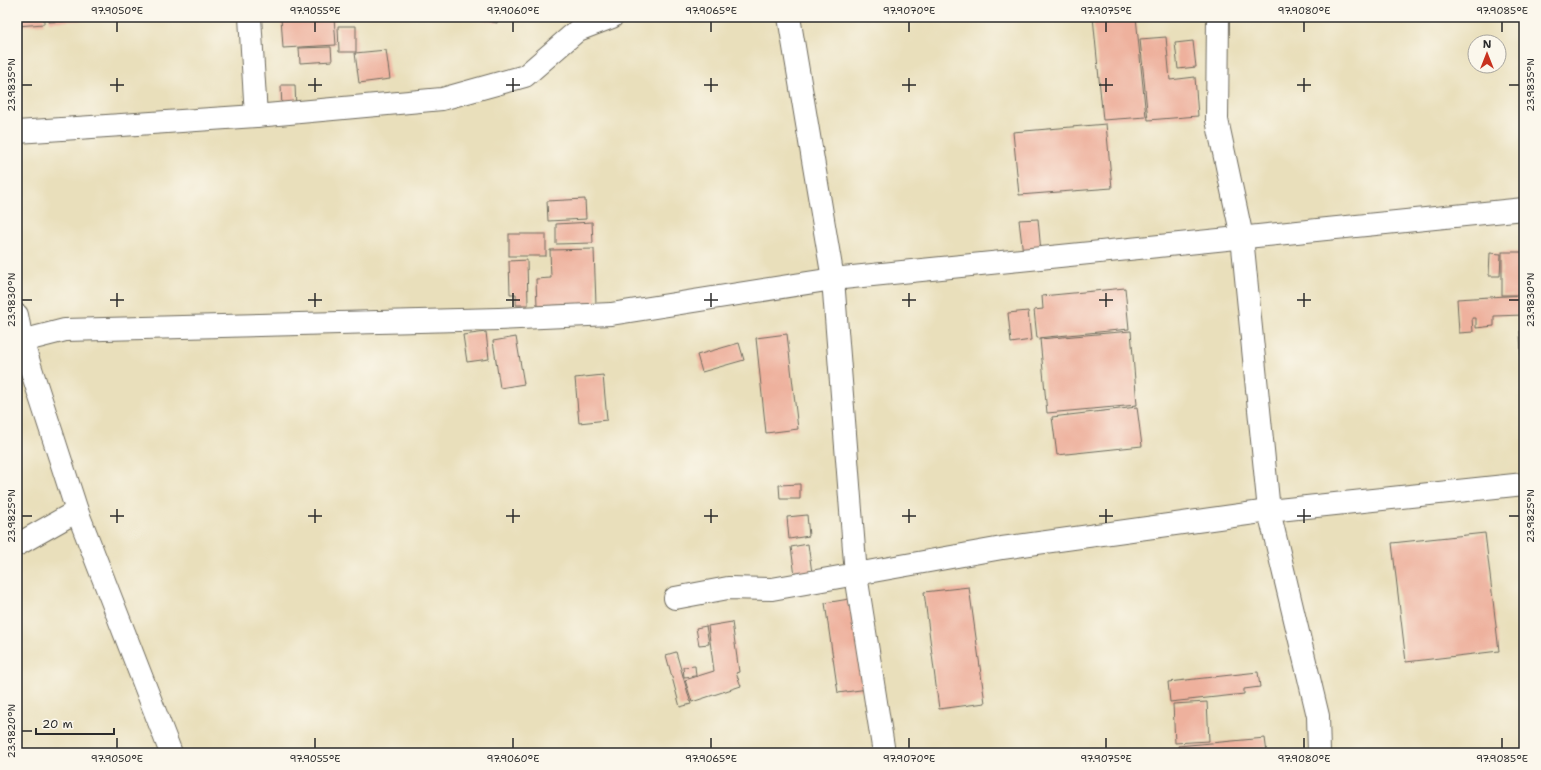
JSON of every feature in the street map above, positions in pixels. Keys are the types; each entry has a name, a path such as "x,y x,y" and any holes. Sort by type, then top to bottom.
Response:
{"street":[{"path":"250,17 256,116"},
{"path":"17,132 256,116 442,99 526,76 578,30 612,17"},
{"path":"789,17 833,279 856,575 884,753"},
{"path":"1218,17 1217,120 1242,237 1269,511 1318,716 1320,753"},
{"path":"22,341 65,330 499,319 611,314 833,279 1524,209"},
{"path":"17,315 22,341 77,511 171,753"},
{"path":"675,598 728,588 772,588 856,575 1002,548 1269,511 1524,484"},
{"path":"17,545 77,511"}],"building":[{"path":"17,17 44,17 44,24 17,26"},
{"path":"49,17 88,17 88,20 49,22"},
{"path":"281,17 334,17 336,45 283,48"},
{"path":"473,17 499,17 497,23"},
{"path":"1093,17 1136,17 1146,117 1103,120"},
{"path":"338,26 356,26 356,52 339,52"},
{"path":"1166,37 1170,80 1195,77 1198,116 1148,120 1140,39"},
{"path":"1193,41 1196,67 1178,69 1175,43"},
{"path":"331,47 332,61 300,63 299,48"},
{"path":"386,50 390,79 359,83 355,53"},
{"path":"281,85 295,85 296,108 282,109"},
{"path":"1106,124 1112,188 1019,195 1013,132"},
{"path":"585,199 586,219 548,221 547,201"},
{"path":"1038,219 1041,252 1023,254 1019,220"},
{"path":"592,222 593,243 556,244 556,224"},
{"path":"509,234 546,234 546,256 509,256"},
{"path":"594,249 596,304 537,306 536,279 551,278 550,250"},
{"path":"1502,252 1524,252 1524,295 1502,295"},
{"path":"1490,253 1501,254 1500,276 1489,276"},
{"path":"527,260 528,305 516,305 516,294 510,294 509,261"},
{"path":"1125,288 1129,329 1037,338 1034,310 1043,309 1042,296"},
{"path":"1523,295 1524,315 1494,316 1494,326 1476,328 1476,318 1472,318 1473,332 1459,333 1457,299"},
{"path":"1028,311 1031,340 1011,343 1008,313"},
{"path":"1131,331 1137,405 1047,413 1040,339"},
{"path":"1520,331 1524,331 1524,355 1521,355"},
{"path":"486,332 489,359 467,362 463,335"},
{"path":"787,334 798,429 766,433 756,338"},
{"path":"516,337 524,384 500,388 493,341"},
{"path":"739,343 744,360 702,372 697,355"},
{"path":"603,375 607,420 579,423 575,378"},
{"path":"1137,407 1142,446 1057,455 1052,417"},
{"path":"800,484 800,499 780,499 779,485"},
{"path":"807,515 809,536 789,539 787,517"},
{"path":"1485,533 1499,651 1406,662 1392,543"},
{"path":"808,544 812,573 795,576 791,547"},
{"path":"969,587 985,703 939,709 924,592"},
{"path":"855,598 868,689 838,693 825,603"},
{"path":"732,622 739,672 736,673 741,686 692,702 685,680 714,671 708,626"},
{"path":"706,626 709,644 699,645 696,628"},
{"path":"676,652 691,704 680,707 666,655"},
{"path":"695,666 696,676 684,677 683,667"},
{"path":"1258,672 1260,687 1244,689 1244,694 1170,702 1168,682"},
{"path":"1207,702 1209,741 1175,743 1173,704"},
{"path":"1265,738 1267,753 1179,753 1178,746"}]}
